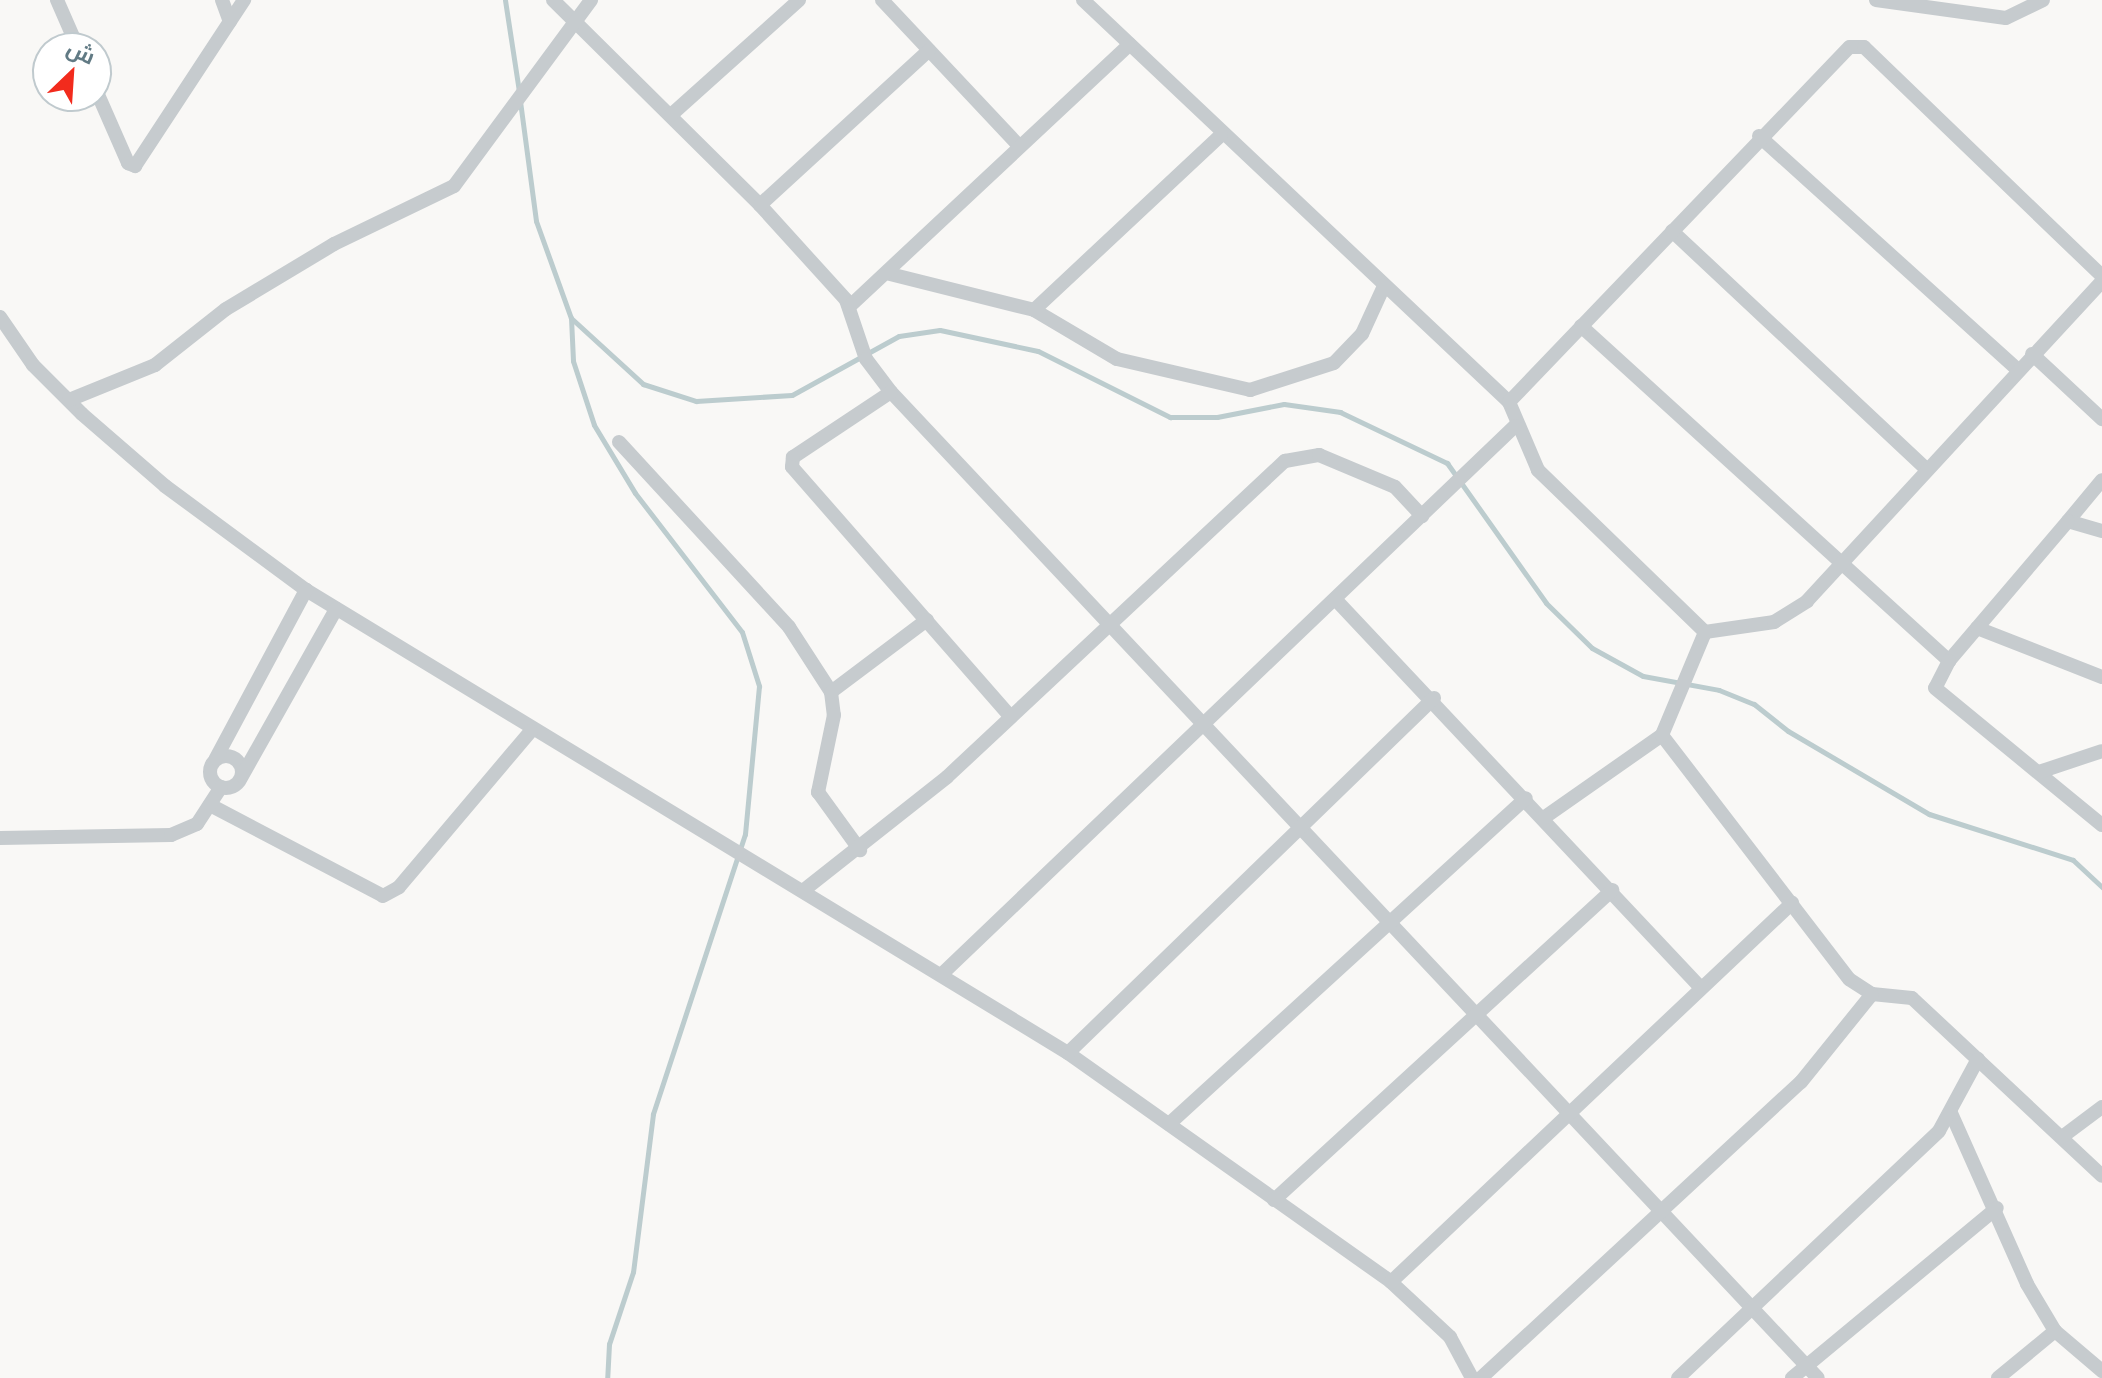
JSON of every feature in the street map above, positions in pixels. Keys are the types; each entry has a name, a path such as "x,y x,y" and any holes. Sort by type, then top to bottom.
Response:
{"street":[{"path":"57,0 71,32"},
{"path":"222,0 230,22"},
{"path":"106,112 128,163 135,166 244,0"},
{"path":"553,0 760,205 850,306 866,359 891,392 1113,623 1205,726 1571,1111 1818,1378"},
{"path":"69,400 155,365 226,309 334,244 447,191 467,172 572,18 591,0"},
{"path":"671,115 799,0"},
{"path":"882,0 1018,145"},
{"path":"1083,0 1221,135 1509,402 1515,426 1538,470 1705,632"},
{"path":"1876,0 1951,6 2006,18 2043,0"},
{"path":"850,306 890,274 1018,145 1130,44"},
{"path":"1509,402 1759,136 1850,47 1864,47 2102,279 1840,567 1790,615 1705,632"},
{"path":"760,205 929,50"},
{"path":"1034,310 1221,135"},
{"path":"1759,136 2017,369"},
{"path":"1672,231 1926,469"},
{"path":"890,274 1034,310 1117,359 1250,390 1334,363 1362,334 1384,286"},
{"path":"1,318 69,400 165,486 306,590 531,731 710,839 804,890 1068,1053 1391,1282 1450,1337 1472,1378"},
{"path":"1581,326 1840,567 1949,661"},
{"path":"2032,354 2102,419"},
{"path":"891,392 791,464 1010,716"},
{"path":"942,974 1205,726 1515,426"},
{"path":"619,442 789,627 831,692 834,715 818,792 860,850"},
{"path":"804,890 860,850 1295,456 1319,455 1387,483 1422,516"},
{"path":"2102,480 1949,661 1935,684 1938,695 2102,825"},
{"path":"2068,521 2102,531"},
{"path":"221,787 210,774 216,758 306,590"},
{"path":"1336,600 1434,698 1700,987"},
{"path":"0,838 171,835 191,829 221,787 242,776 336,609"},
{"path":"831,692 927,620"},
{"path":"1977,628 2102,677"},
{"path":"1545,817 1662,735 1705,632"},
{"path":"1068,1053 1434,698"},
{"path":"210,805 383,896 399,887 531,731"},
{"path":"1662,735 1849,979 1872,994 1912,998 2102,1176"},
{"path":"2039,772 2102,751"},
{"path":"216,758 235,758 242,776"},
{"path":"1169,1124 1388,919 1526,798"},
{"path":"1274,1200 1612,890"},
{"path":"1391,1282 1792,903"},
{"path":"1481,1378 1801,1082 1872,994"},
{"path":"1678,1378 1755,1309 1951,1113 1978,1059"},
{"path":"2062,1137 2102,1107"},
{"path":"1951,1113 1997,1208 2027,1284 2055,1331 2102,1371"},
{"path":"1792,1378 1997,1208"},
{"path":"1998,1378 2055,1331"},
{"path":"1495,1365 1506,1378"}],"waterway":[{"path":"505,0 519,91"},
{"path":"520,101 536,221 571,318 573,361 594,425 635,493 742,632 759,686 745,834 653,1114 633,1272 609,1344 607,1378"},
{"path":"571,318 643,384 696,401 792,395 899,336 940,330 1038,351 1170,417 1217,417 1284,404 1340,412 1447,463 1546,603 1592,648 1643,676 1719,690 1754,704 1788,731 1929,814 2073,860 2102,887"}]}
